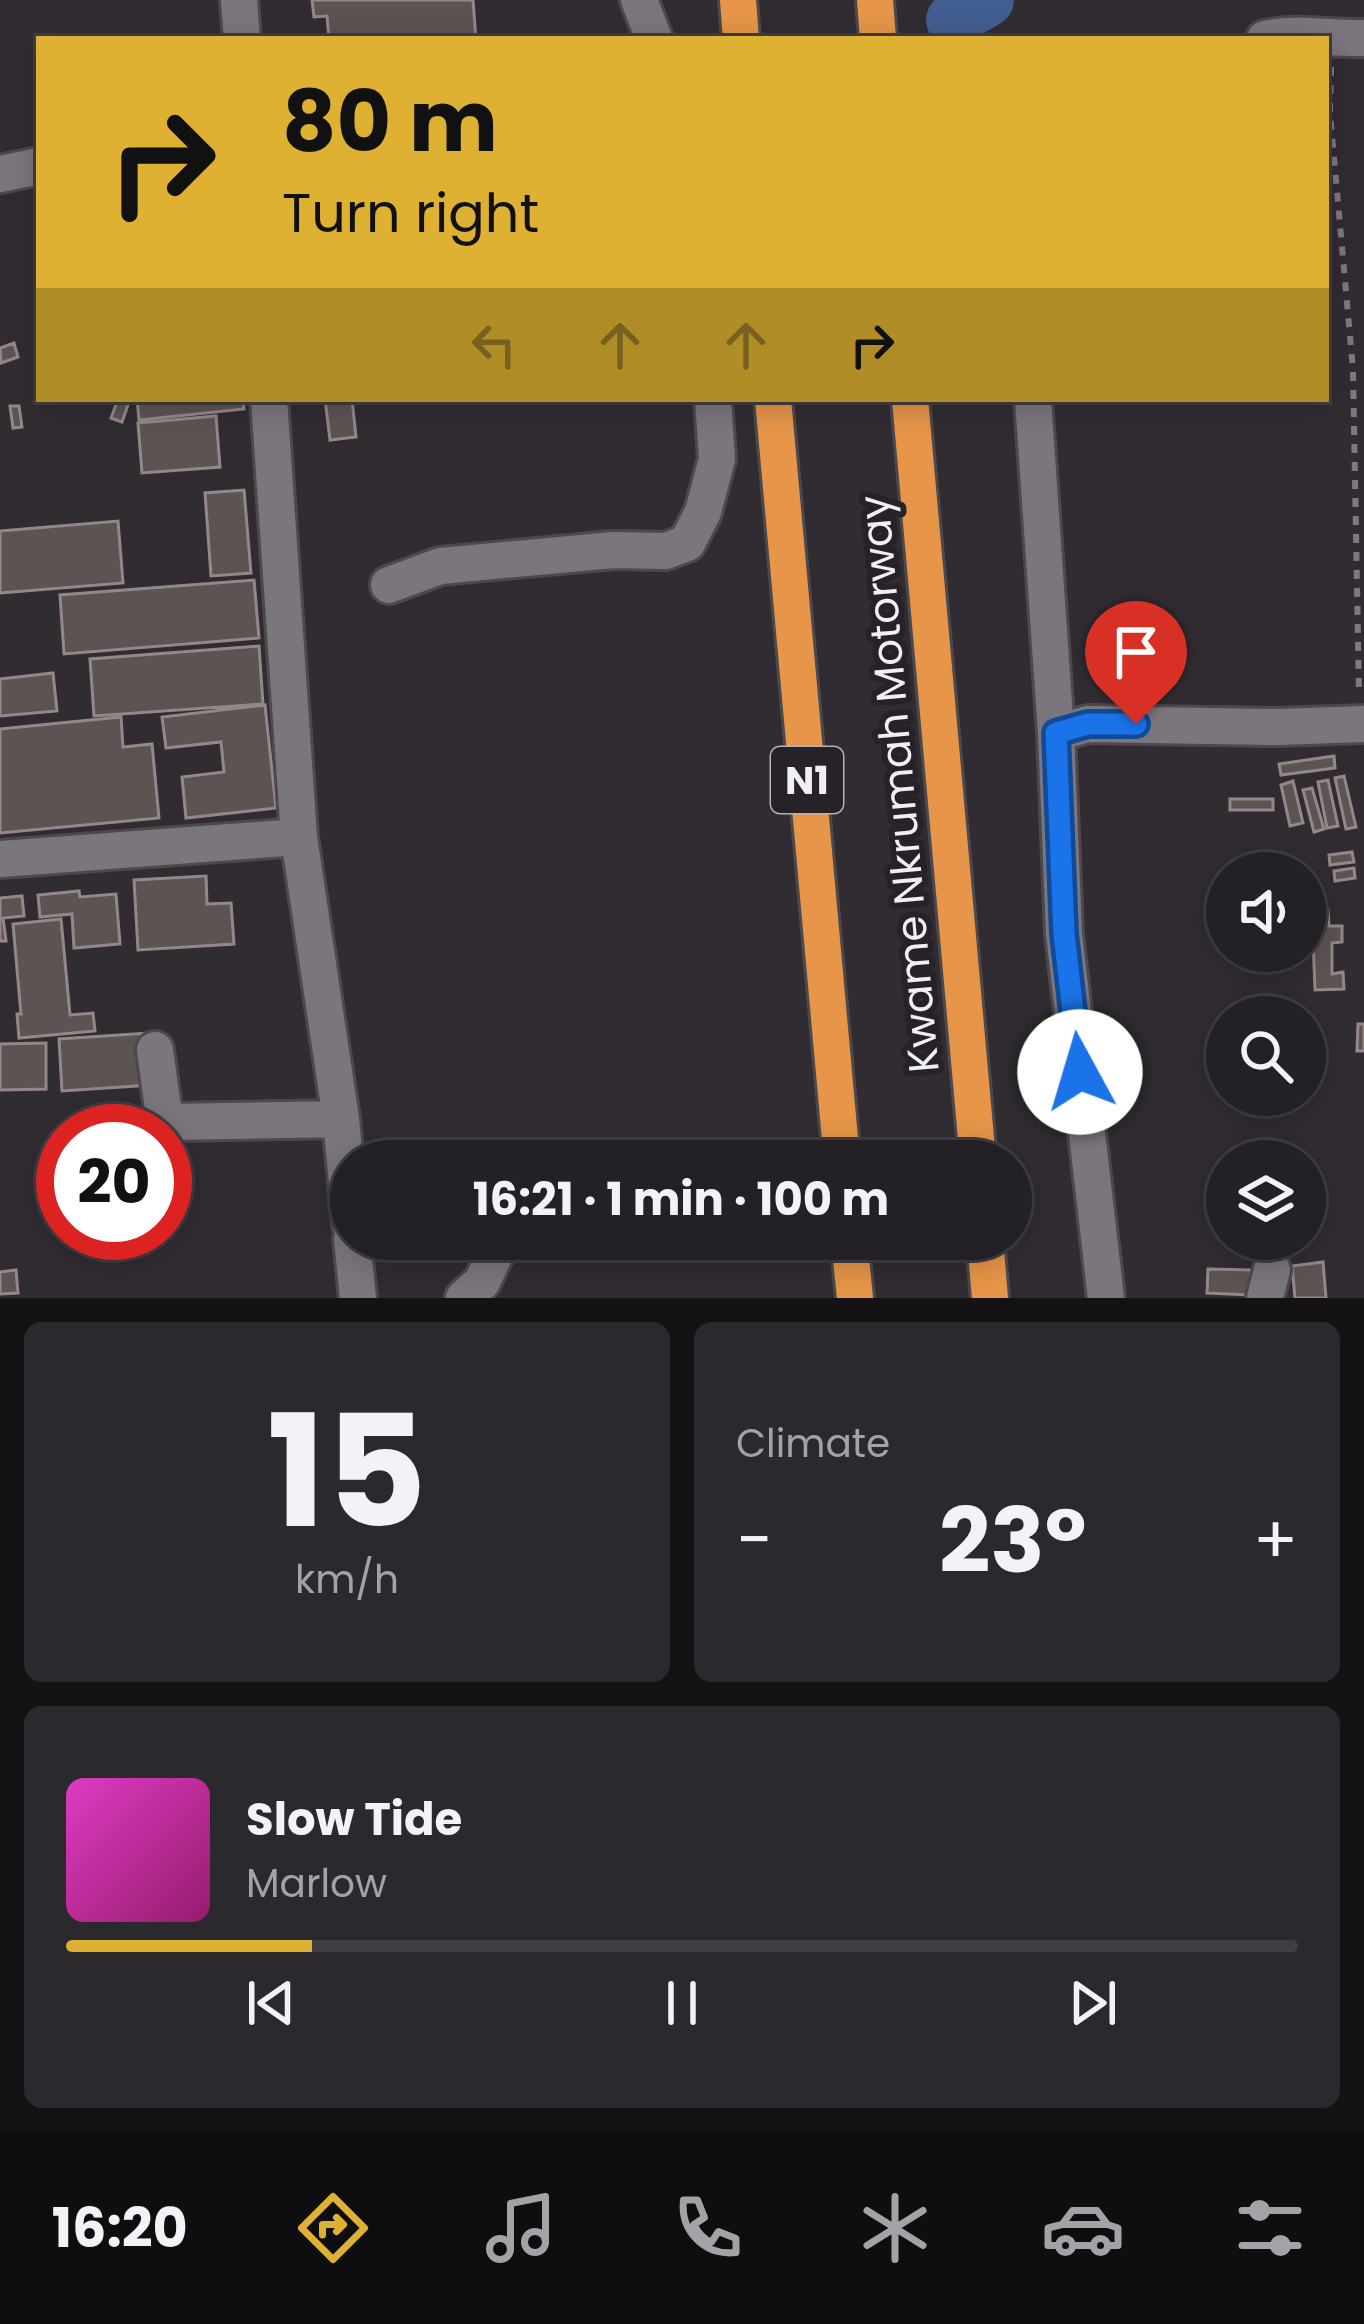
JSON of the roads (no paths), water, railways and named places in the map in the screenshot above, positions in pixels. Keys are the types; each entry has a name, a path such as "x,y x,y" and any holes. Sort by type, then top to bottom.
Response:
{"highway":[{"path":"738,0 741,36"},
{"path":"874,0 878,36"},
{"name":"N1","path":"773,402 840,1140"},
{"name":"Kwame Nkrumah Motorway","path":"910,402 976,1140"},
{"path":"851,1260 855,1298"},
{"path":"987,1260 990,1298"}],"lane":[{"path":"239,0 242,36"},
{"path":"639,0 653,36"},
{"path":"1279,36 1312,36"},
{"path":"0,174 36,167"},
{"path":"269,402 299,837 343,1140"},
{"path":"389,585 440,566 613,550 666,551 687,542 703,512 717,458 713,402"},
{"path":"1034,402 1064,934 1106,1298"},
{"path":"1056,733 1088,724 1362,724"},
{"path":"0,859 299,837"},
{"path":"155,1050 163,1109 173,1122 341,1119"},
{"path":"354,1260 358,1298"},
{"path":"464,1298 482,1282 492,1260"}],"waterway":[{"path":"953,20 987,0"}]}
